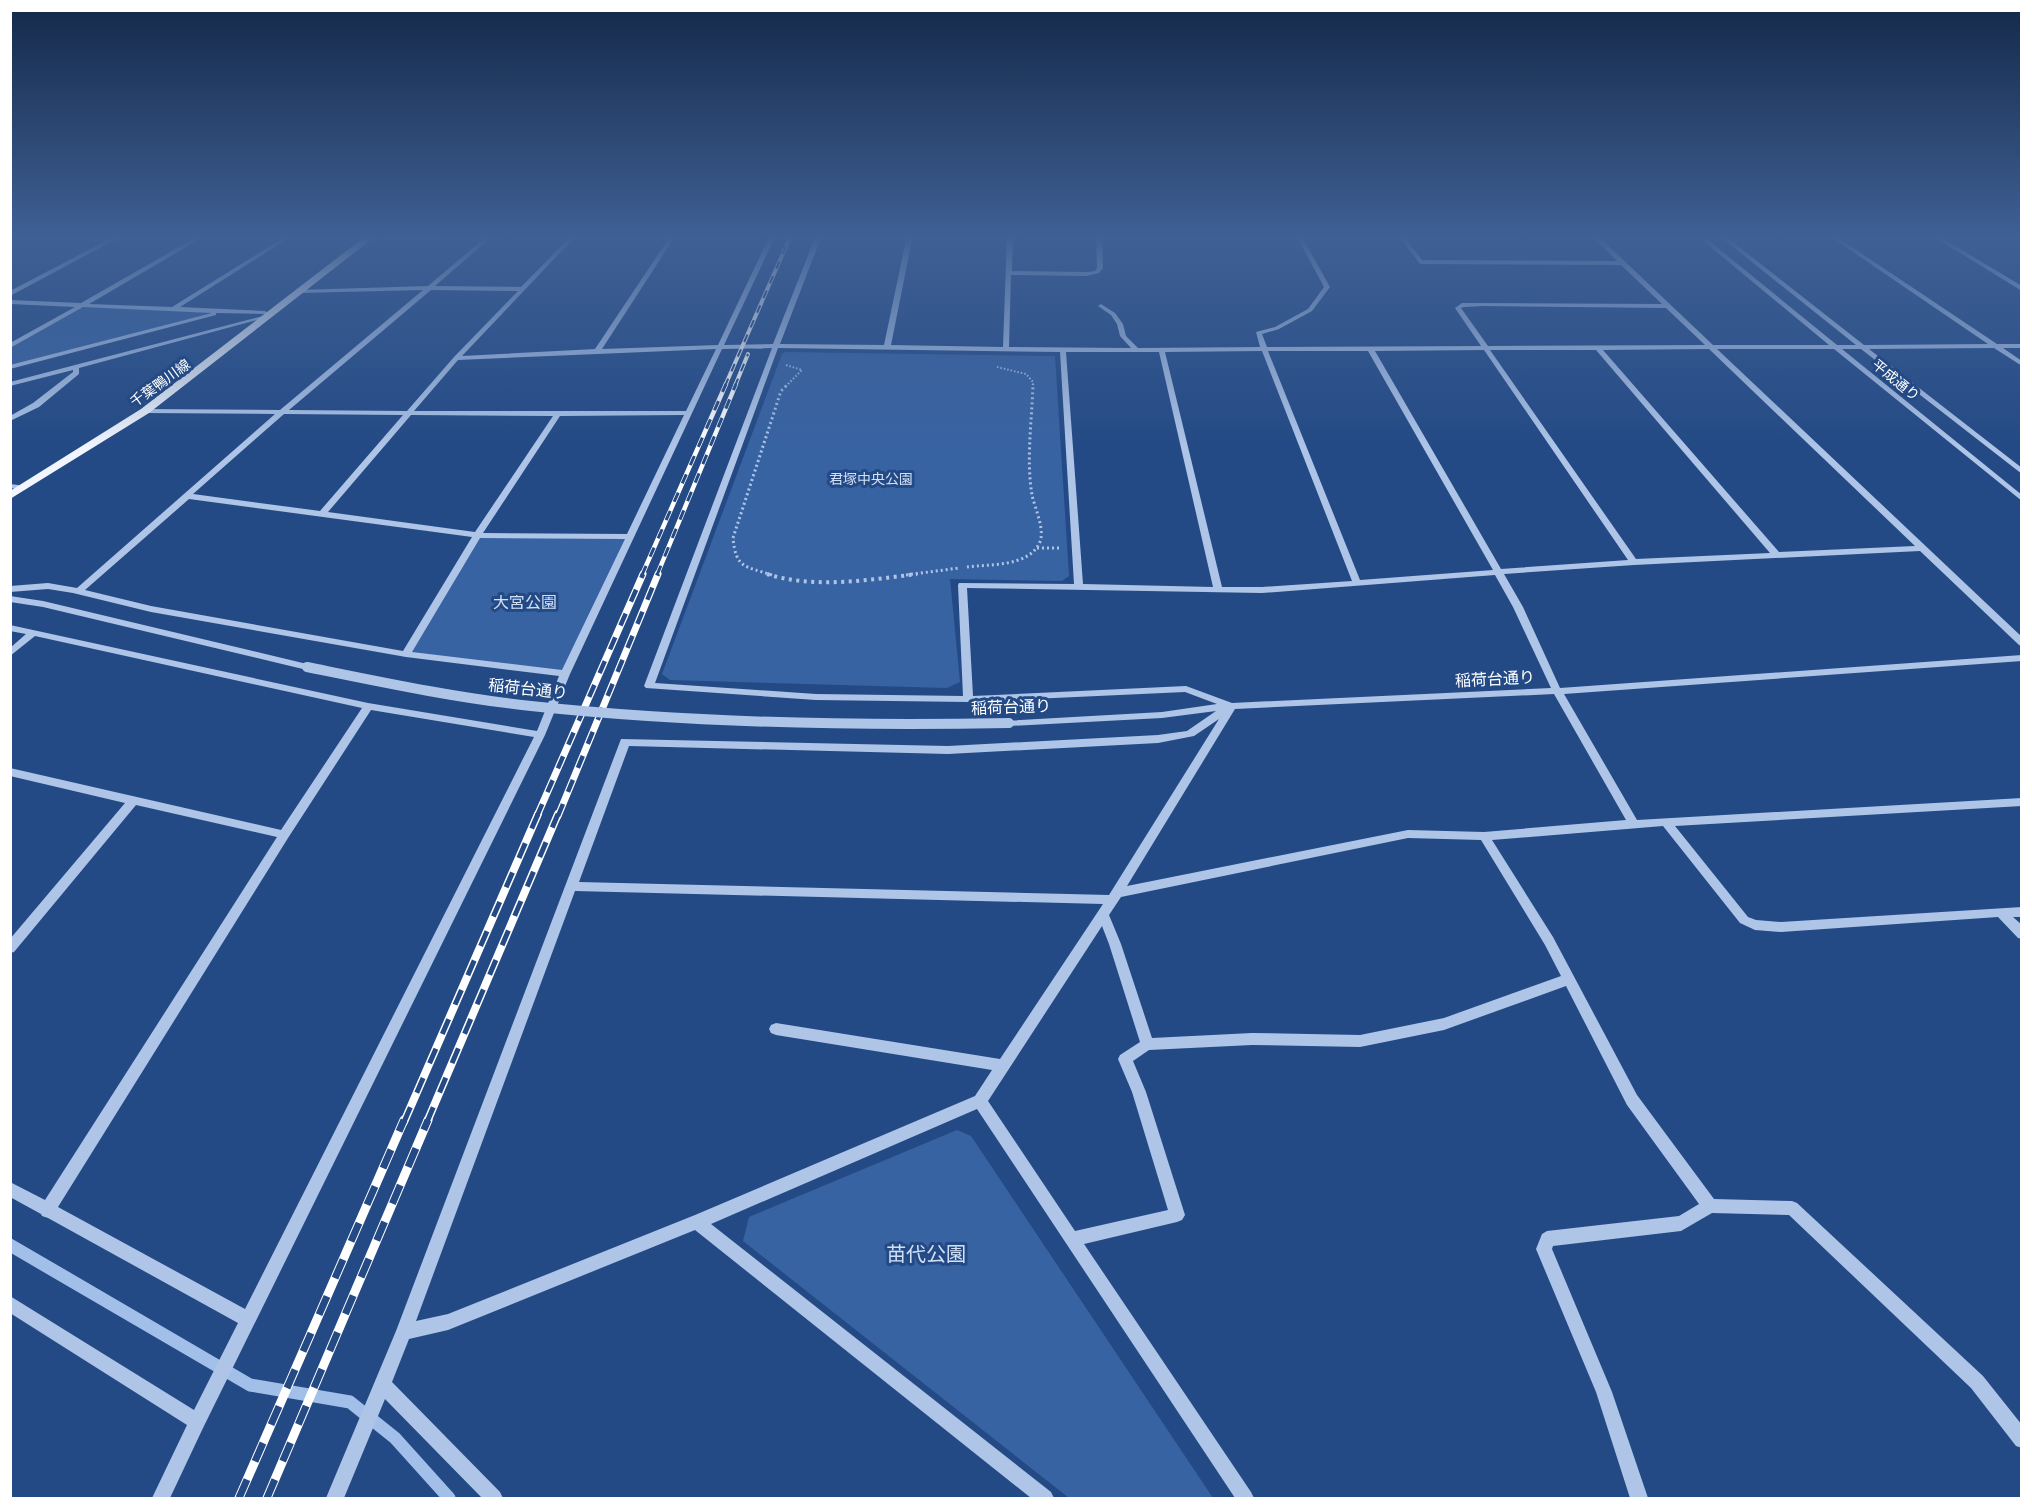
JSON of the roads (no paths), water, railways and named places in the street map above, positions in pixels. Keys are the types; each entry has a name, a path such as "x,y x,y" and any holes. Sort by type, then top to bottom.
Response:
{"main road":[{"name":"千葉鴨川線","path":"10,496 145,411 280,305"}],"street":[{"path":"70,305 268,315"},
{"path":"173,309 179,305"},
{"path":"78,592 281,413 408,305"},
{"path":"322,514 456,358 507,305"},
{"path":"597,351 627,305"},
{"path":"161,1498 540,735 565,674 739,305"},
{"path":"792,305 649,686 816,697 968,699 1186,689 1231,706"},
{"path":"887,347 896,305"},
{"path":"1006,305 1006,347"},
{"path":"1313,305 1310,310 1276,328 1258,333 1266,348 1357,583"},
{"path":"1461,305 1458,308 1634,562"},
{"path":"1548,305 1667,306 2022,643"},
{"name":"平成通り","path":"1785,305 2022,499"},
{"name":"平成通り","path":"1809,305 2022,472"},
{"path":"1934,305 2022,364"},
{"path":"10,346 80,306"},
{"path":"1101,306 1113,314 1120,324 1122,336 1137,351"},
{"path":"10,367 223,312"},
{"path":"10,384 268,315"},
{"path":"456,358 776,346 1006,347 1162,352 1266,348 2022,346"},
{"path":"1597,347 1777,555"},
{"path":"1370,348 1518,608 1557,690 1634,824"},
{"path":"1063,350 1079,587"},
{"path":"1162,352 1218,589"},
{"path":"10,418 36,405 77,373 75,367"},
{"path":"145,411 688,413"},
{"path":"406,654 477,535 558,414"},
{"path":"10,486 23,488"},
{"path":"187,496 477,535 631,537"},
{"path":"968,699 962,585 1262,590 1634,562 1920,548"},
{"path":"10,589 48,586 151,609 406,654 565,674"},
{"name":"稲荷台通り","path":"10,599 43,604 307,667 434,692 530,706 799,723 1010,723 1161,715 1231,706 1557,690 2022,658"},
{"path":"10,628 368,706 540,735"},
{"path":"10,654 33,633"},
{"path":"47,1211 368,706"},
{"path":"335,1498 404,1332 573,886 625,742 948,750 1102,743 1190,734 1231,706"},
{"path":"404,1332 448,1322 697,1222 980,1101 1103,915 1231,706"},
{"path":"10,772 284,835"},
{"path":"10,948 134,801"},
{"path":"573,886 1115,896 1408,834 1484,836 1634,824 2022,802"},
{"path":"1666,822 1744,920 1755,925 1781,927 2022,912"},
{"path":"1484,836 1550,941 1632,1100 1710,1206"},
{"path":"2001,912 2022,934"},
{"path":"1103,915 1115,944 1147,1044"},
{"path":"1072,1239 1177,1215 1139,1092 1125,1059 1147,1044 1252,1039 1360,1041 1444,1024 1569,979"},
{"path":"776,1029 1003,1066"},
{"path":"980,1101 1245,1498"},
{"path":"10,1189 248,1320"},
{"path":"1639,1498 1604,1392 1545,1249 1547,1239 1681,1223 1710,1206 1792,1208 1977,1382 2022,1440"},
{"path":"697,1222 1045,1498"},
{"path":"10,1304 197,1422"},
{"path":"382,1385 494,1498"}],"waterway":[{"path":"10,1245 250,1385 350,1402 395,1438 449,1498"}],"railway":[{"path":"725,386 760,305"},
{"path":"735,386 748,354"},
{"path":"642,575 726,384"},
{"path":"657,575 736,384"},
{"path":"537,816 643,574"},
{"path":"558,816 658,574"},
{"path":"404,1122 538,814"},
{"path":"427,1122 558,814"},
{"path":"239,1498 404,1120"},
{"path":"267,1498 428,1120"}],"park label":[{"name":"君塚中央公園","path":"871,479"},
{"name":"大宮公園","path":"525,602"},
{"name":"苗代公園","path":"926,1254"}]}
